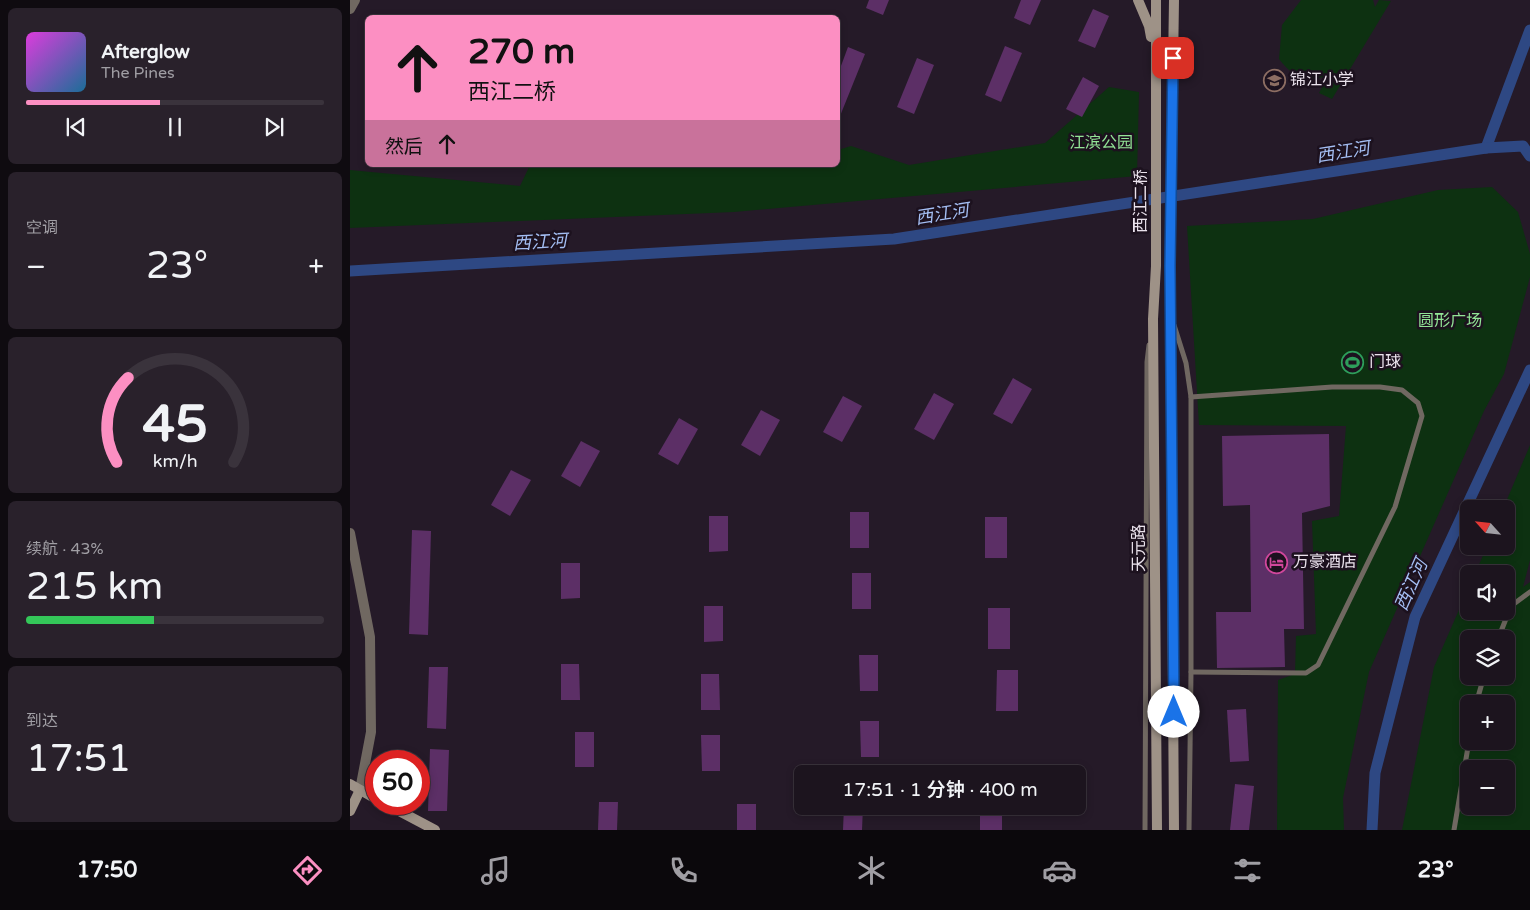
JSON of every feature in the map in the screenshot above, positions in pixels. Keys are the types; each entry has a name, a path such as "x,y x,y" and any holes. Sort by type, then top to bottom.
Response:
{"main road":[{"path":"1138,0 1149,26 1156,73"},
{"path":"1156,0 1156,73"},
{"name":"西江二桥","path":"1170,266 1174,0"},
{"name":"西江二桥","path":"1156,73 1156,266"},
{"name":"天元路","path":"1156,266 1153,319 1156,830"},
{"name":"天元路","path":"1170,266 1172,320 1174,830"},
{"path":"350,784 365,793"},
{"path":"350,811 360,790"},
{"path":"407,815 435,830"}],"street":[{"path":"350,9 355,0"},
{"path":"350,533 370,637 371,732 360,790"}],"lane":[{"path":"1145,830 1147,362 1153,319"},
{"path":"1172,320 1186,363 1191,397 1192,672 1188,830"},
{"path":"1191,397 1332,387 1380,387 1402,390 1418,403 1422,416 1395,506 1318,665 1306,673 1192,672"},
{"path":"1502,630 1511,606 1530,592"},
{"path":"1454,830 1468,750"}],"green space":[{"path":"1301,0 1373,0 1375,7 1379,0 1391,1 1332,99 1319,93 1328,76 1307,78 1300,76 1289,70 1279,59 1282,25"},
{"name":"江滨公园","path":"1109,87 1139,92 1137,176 734,212 350,228 350,170 520,186 529,167 840,167 840,149 851,146 909,165 1045,143"},
{"name":"圆形广场","path":"1492,187 1518,212 1530,254 1530,277 1504,374 1484,411 1369,672 1343,798 1344,830 1277,830 1278,680 1295,674 1296,636 1316,634 1312,521 1339,516 1346,426 1199,425 1187,226 1313,219 1438,190"},
{"path":"1530,445 1530,560 1523,587 1530,582 1530,830 1402,830 1434,667 1460,608 1460,620 1515,620 1515,565 1479,565 1483,555 1515,555 1515,500 1507,500"}],"building":[{"path":"869,0 889,0 883,15 866,8"},
{"path":"1021,0 1041,0 1030,25 1014,18"},
{"path":"1093,9 1109,16 1095,48 1078,41"},
{"path":"1005,46 1022,53 1001,102 985,95"},
{"path":"848,47 865,54 840,116 840,69"},
{"path":"917,58 934,65 914,114 897,107"},
{"path":"1083,77 1099,86 1082,117 1066,109"},
{"path":"1013,378 1032,389 1012,424 993,414"},
{"path":"934,393 954,404 934,440 914,429"},
{"path":"843,396 862,406 842,442 823,432"},
{"path":"761,410 780,420 760,456 741,445"},
{"path":"679,418 698,429 678,465 658,454"},
{"name":"万豪酒店","path":"1329,434 1330,506 1302,513 1304,629 1284,629 1285,667 1217,668 1216,612 1251,612 1250,505 1223,506 1222,436"},
{"path":"581,441 600,451 580,487 561,476"},
{"path":"511,470 531,480 510,516 491,505"},
{"path":"850,512 869,512 869,548 850,548"},
{"path":"709,516 728,516 728,551 709,552"},
{"path":"985,517 1007,517 1007,558 985,558"},
{"path":"412,530 431,531 428,635 409,634"},
{"path":"561,563 580,563 580,598 561,599"},
{"path":"852,573 871,573 871,609 852,609"},
{"path":"704,606 723,606 723,641 704,642"},
{"path":"988,608 1010,608 1010,649 988,649"},
{"path":"859,655 878,655 878,691 860,691"},
{"path":"561,664 579,664 580,700 561,700"},
{"path":"429,667 448,667 446,729 427,728"},
{"path":"997,670 1018,670 1018,711 996,711"},
{"path":"701,674 719,674 720,710 701,710"},
{"path":"1246,709 1249,761 1230,762 1227,710"},
{"path":"860,721 879,721 879,757 861,757"},
{"path":"575,732 594,732 594,767 575,767"},
{"path":"701,735 720,735 720,771 702,771"},
{"path":"430,750 449,750 447,811 430,811"},
{"path":"1235,784 1254,786 1249,830 1230,830"},
{"path":"599,802 618,802 617,830 598,830"},
{"path":"737,804 756,804 756,830 737,830"},
{"path":"844,815 863,815 862,830 843,830"},
{"path":"980,815 1002,815 1002,830 980,830"}],"waterway":[{"path":"1486,148 1530,30"},
{"name":"西江河","path":"350,271 894,239 1486,148 1523,146 1530,156"},
{"name":"西江河","path":"1372,830 1375,773 1415,617 1530,370"}],"place":[{"name":"锦江小学","path":"1274,80"},
{"name":"门球","path":"1353,362"},
{"name":"万豪酒店","path":"1277,562"}],"route":[{"path":"1173,58 1170,266 1172,320 1174,712"}]}
